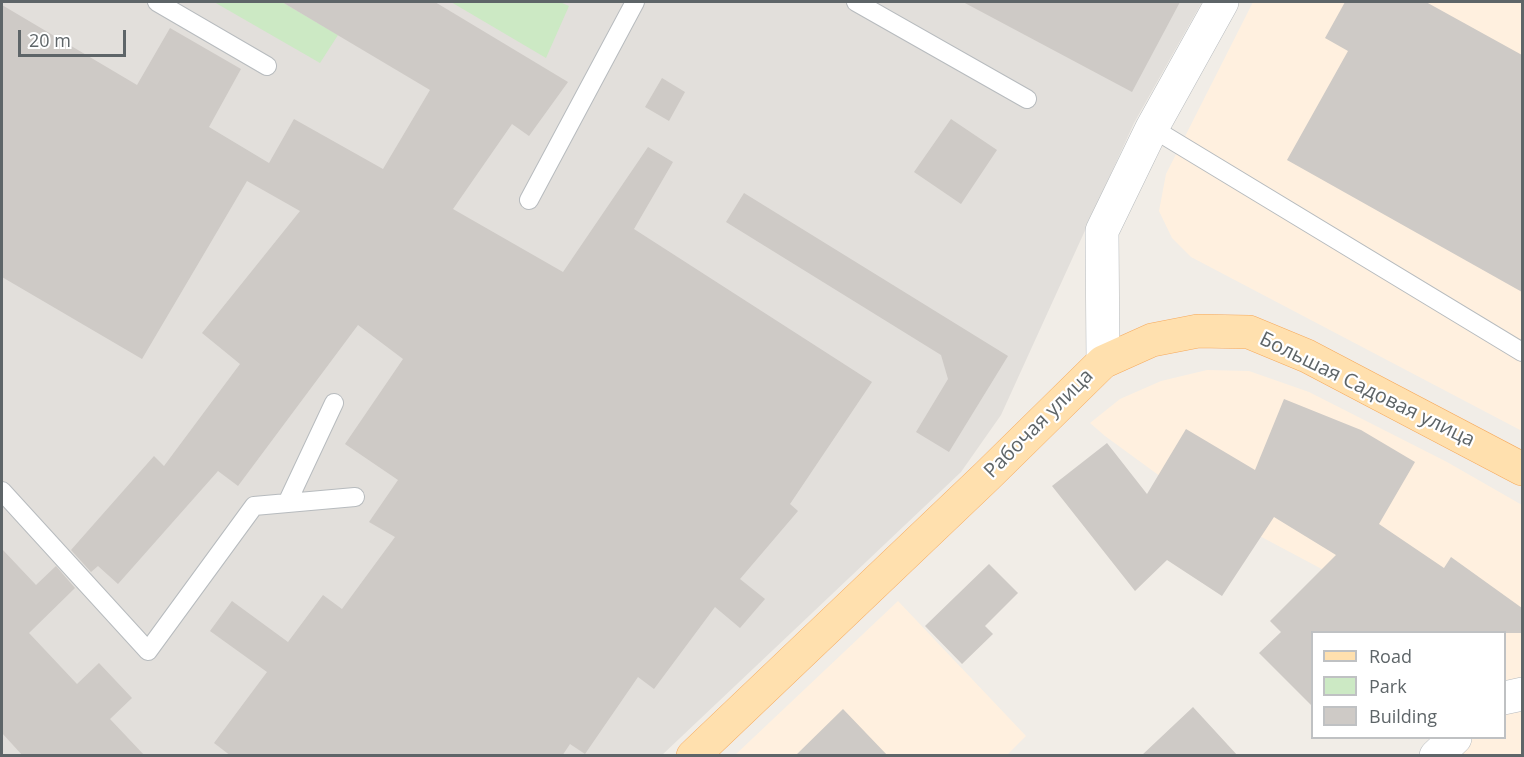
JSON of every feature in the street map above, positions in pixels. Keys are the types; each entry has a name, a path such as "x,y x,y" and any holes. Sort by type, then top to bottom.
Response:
{"main road":[{"name":"Большая Садовая улица","path":"1103,362 1152,340 1198,332 1249,332 1307,356 1522,469"},
{"name":"Рабочая улица","path":"693,756 987,476 1103,362"}],"street":[{"name":"Рабочая улица","path":"1103,362 1102,231 1152,128 1222,2"},
{"path":"1506,698 1522,694"},
{"path":"1436,756 1454,739"}],"lane":[{"path":"157,2 267,66"},
{"path":"529,200 635,2"},
{"path":"856,2 1026,99"},
{"path":"1152,128 1522,352"},
{"path":"288,503 333,403"},
{"path":"2,491 148,651 254,506 355,497"}],"shaded area":[{"path":"2,2 1202,2 1134,123 1001,415 961,472 661,756 5,756 2,752"},
{"path":"1253,2 1522,2 1522,431 1191,257 1172,238 1159,211 1166,174"},
{"path":"1207,370 1249,371 1309,392 1447,462 1522,505 1522,678 1506,686 1506,631 1393,607 1194,501 1090,423 1120,399 1161,381"},
{"path":"898,601 1026,736 1007,755 734,756"},
{"path":"1506,695 1522,708 1522,755 1432,756 1449,739 1506,739"}],"green space":[{"path":"214,2 282,2 338,35 320,63"},
{"path":"451,2 560,2 569,6 546,58"}],"building":[{"path":"282,2 435,2 568,82 529,136 512,124 453,209 563,272 648,147 673,162 634,229 872,382 790,504 798,511 740,579 765,599 740,628 715,607 654,689 638,677 585,754 570,744 562,756 231,756 214,743 267,672 210,631 232,601 288,642 323,595 342,609 395,537 369,522 398,480 345,444 403,359 358,325 238,486 218,471 118,584 98,566 91,572 71,550 154,456 164,466 240,364 202,333 300,211 247,181 142,359 2,277 2,5 137,85 170,28 241,69 209,127 269,163 294,119 383,169 430,90"},
{"path":"963,2 1180,2 1132,92"},
{"path":"1345,2 1426,2 1522,55 1522,292 1287,160 1348,51 1325,38"},
{"path":"662,78 685,92 669,121 645,107"},
{"path":"951,119 997,150 961,204 914,172"},
{"path":"744,193 1008,356 949,452 916,432 948,379 941,355 726,222"},
{"path":"1284,399 1361,430 1415,462 1379,524 1444,568 1451,557 1522,608 1522,633 1506,633 1506,631 1311,631 1311,705 1259,653 1281,632 1270,621 1336,555 1274,517 1222,596 1167,560 1135,591 1052,486 1107,443 1147,494 1186,429 1255,470"},
{"path":"2,549 36,585 56,566 75,588 29,633 77,684 99,663 132,698 110,719 145,756 23,756 2,733"},
{"path":"989,564 1018,593 985,626 993,634 962,664 925,626"},
{"path":"1193,707 1238,756 1141,756"},
{"path":"843,709 888,756 795,756"}]}
